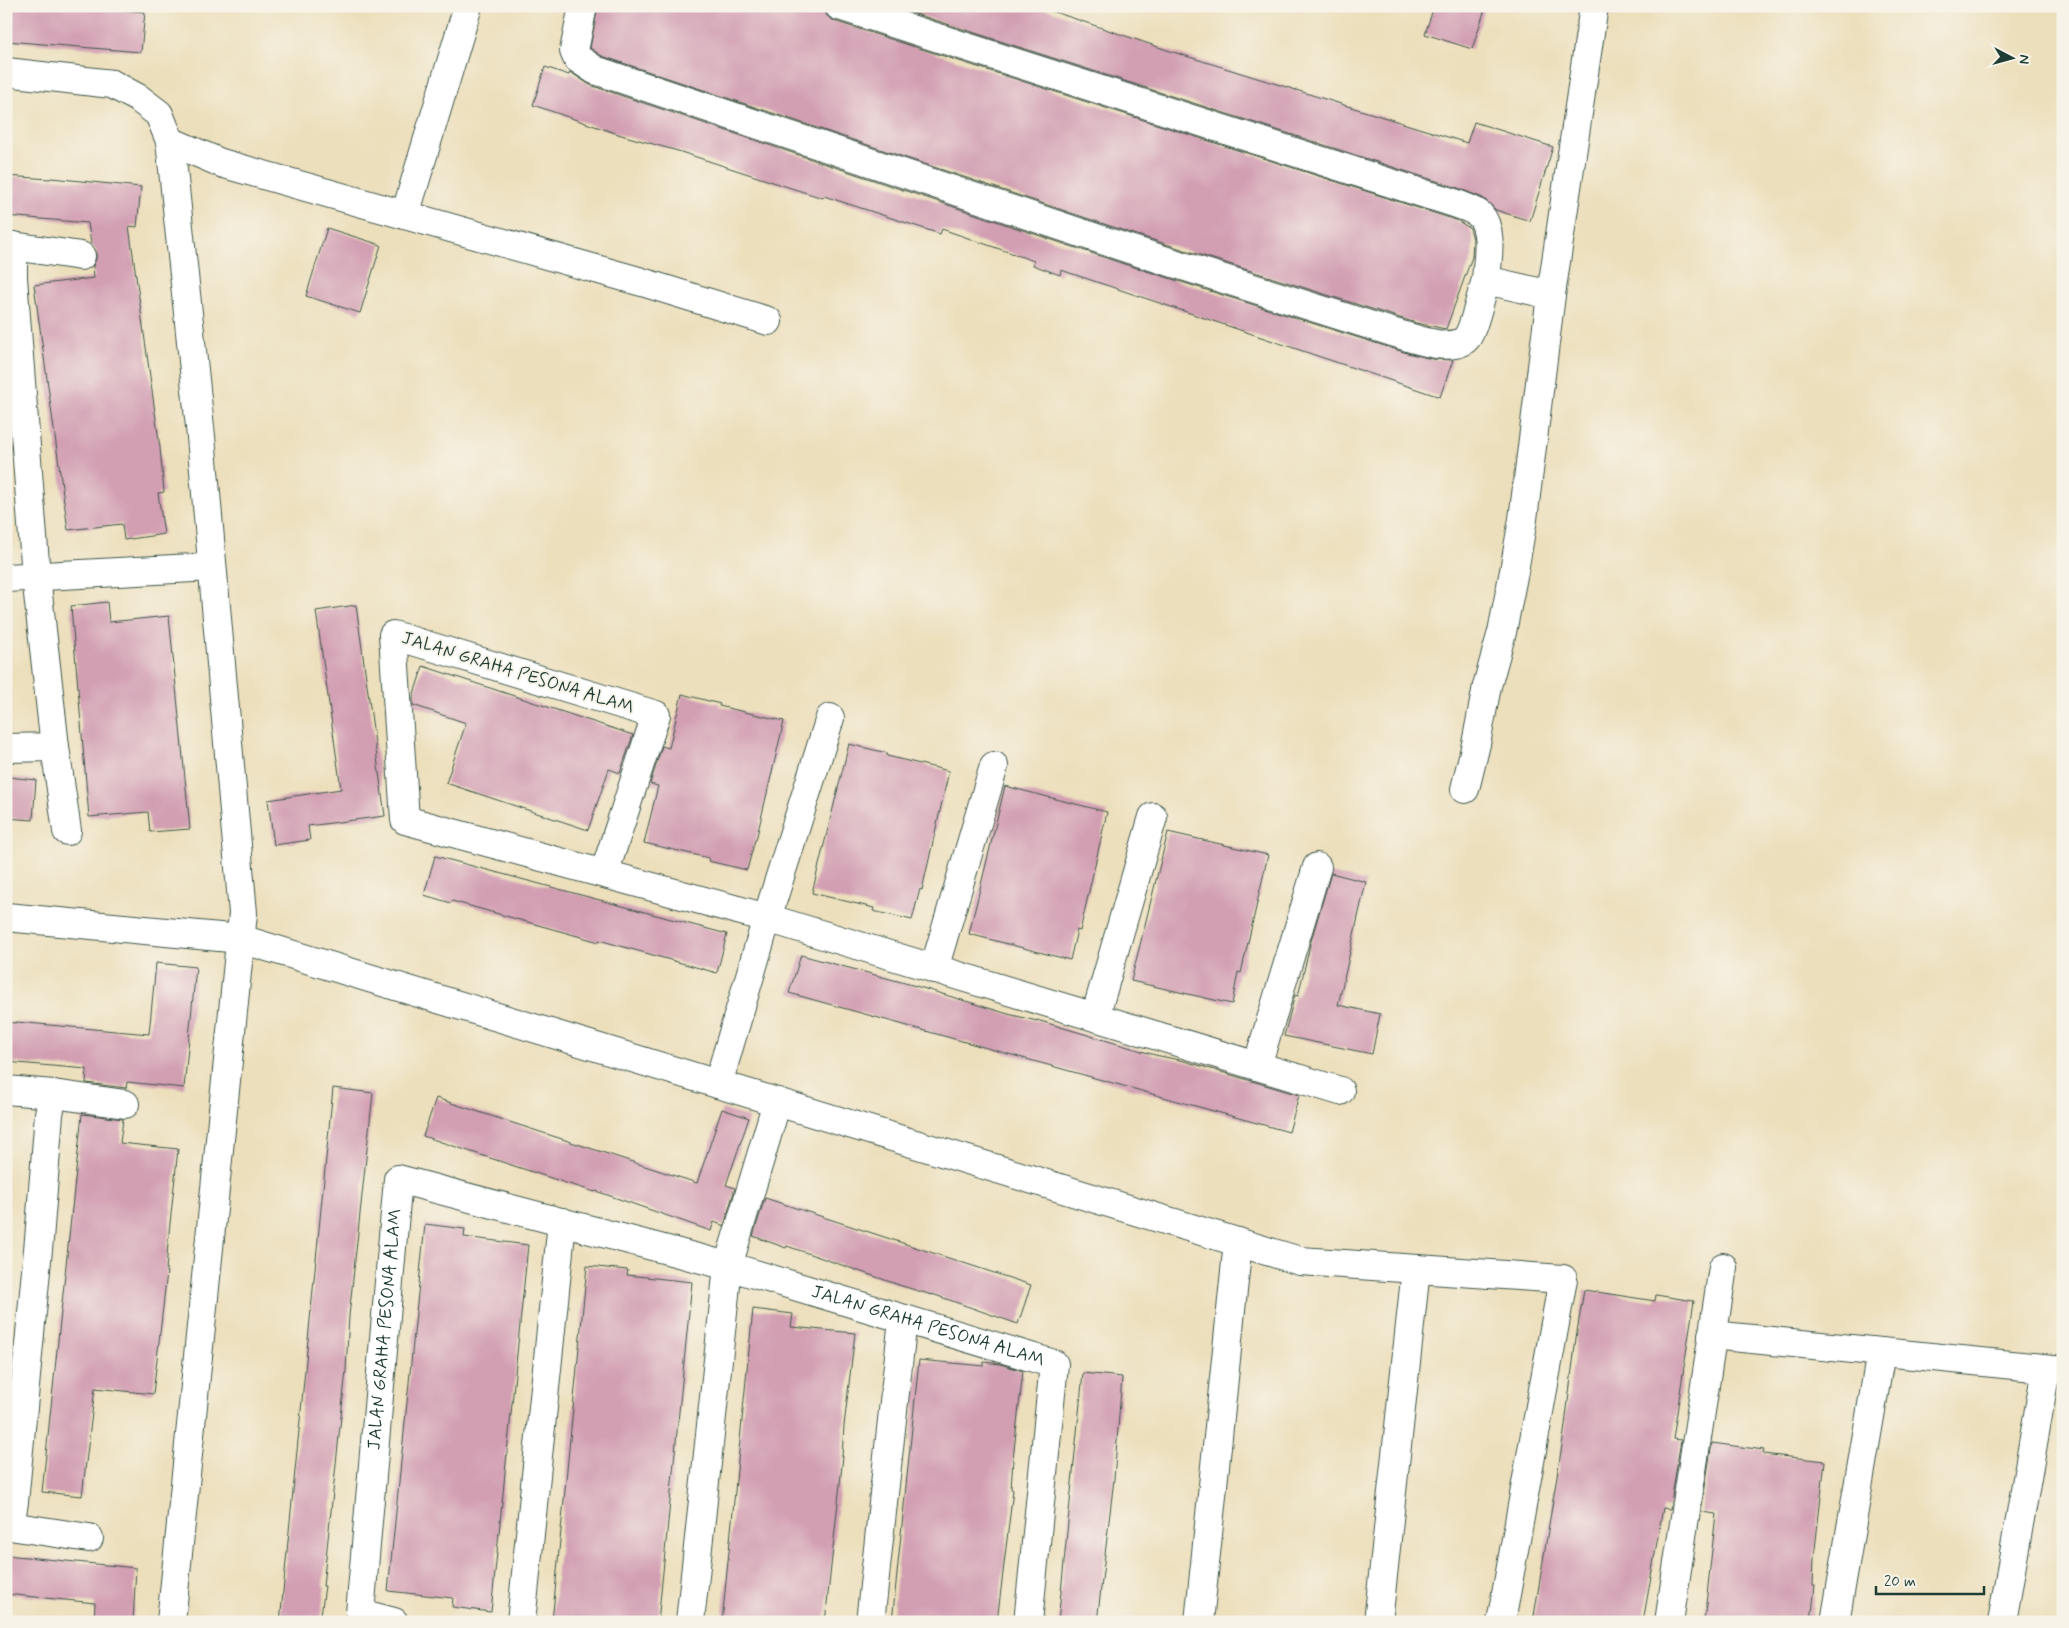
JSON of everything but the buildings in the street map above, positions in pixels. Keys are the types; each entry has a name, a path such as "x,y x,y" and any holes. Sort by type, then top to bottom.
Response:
{"street":[{"path":"405,216 468,6"},
{"path":"583,6 574,51 577,58 595,70 1129,249 1431,344 1460,343 1468,336 1486,280 1488,240 1486,225 1480,215 1422,193 839,6"},
{"path":"1464,789 1476,744 1487,686 1502,632 1523,518 1551,295 1594,6"},
{"path":"6,72 112,84 138,98 159,114 170,141 212,567 243,913 171,1622"},
{"path":"170,141 220,163 642,282 768,322"},
{"path":"67,831 55,747 15,406 13,278 10,246 81,256"},
{"path":"1486,280 1551,295"},
{"path":"6,578 212,567"},
{"name":"JALAN GRAHA PESONA ALAM","path":"604,874 656,715 393,635 405,820 604,874 767,918 1340,1091"},
{"path":"718,1084 767,918 830,718"},
{"path":"6,748 55,747"},
{"path":"934,969 994,766"},
{"path":"1095,1017 1153,818"},
{"path":"1257,1066 1317,867"},
{"path":"6,917 241,939 1300,1261 1563,1279 1501,1622"},
{"path":"6,1090 53,1094 125,1104"},
{"path":"53,1094 49,1114 14,1502 8,1525 89,1538"},
{"path":"690,1622 728,1266 777,1102"},
{"name":"JALAN GRAHA PESONA ALAM","path":"394,1622 360,1612 398,1179 728,1266 1054,1364 1028,1622"},
{"path":"521,1622 562,1222"},
{"path":"1199,1622 1238,1242"},
{"path":"1669,1622 1722,1268"},
{"path":"1378,1622 1416,1269"},
{"path":"870,1622 903,1319"},
{"path":"1712,1335 2055,1370 2002,1622"},
{"path":"1835,1622 1881,1352"}]}
